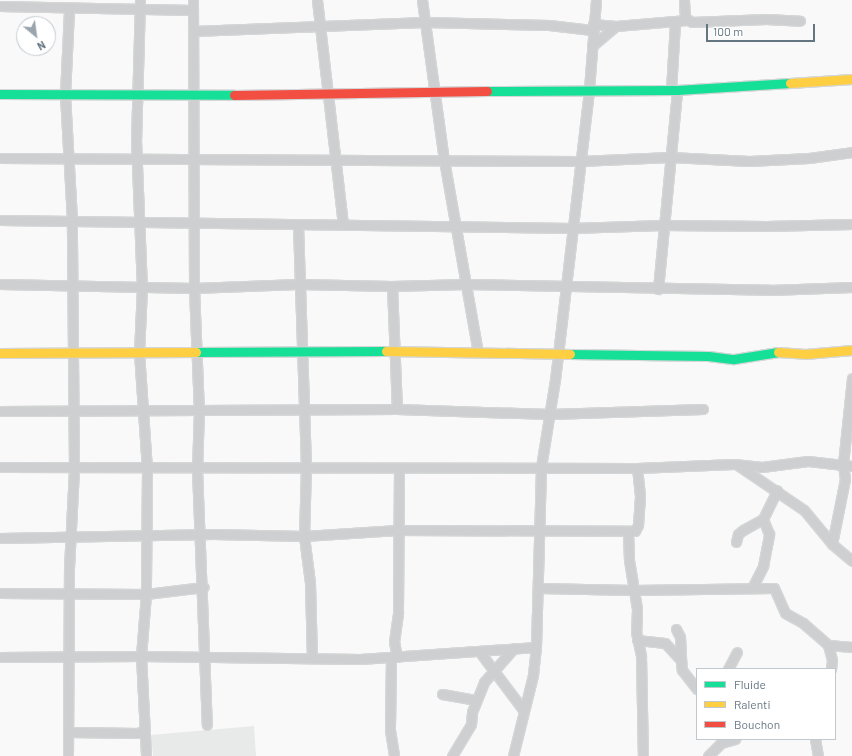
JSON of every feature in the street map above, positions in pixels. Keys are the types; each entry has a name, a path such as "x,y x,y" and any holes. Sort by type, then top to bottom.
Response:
{"street":[{"path":"193,0 194,288 200,410 197,469 204,587 207,725"},
{"path":"317,0 343,224"},
{"path":"422,0 444,160 457,225 478,352"},
{"path":"513,756 524,711 536,647 541,467 558,353 589,89 596,0"},
{"path":"684,0 683,12 686,20"},
{"path":"0,6 69,9 140,4 193,10"},
{"path":"140,4 137,159 142,287 139,352 147,469 146,594 141,656 146,756"},
{"path":"68,756 70,536 74,468 72,220 65,95 69,9"},
{"path":"193,31 425,22 593,27 675,23 686,20 766,19 800,21"},
{"path":"658,288 670,157 674,90 675,23"},
{"path":"592,46 616,26"},
{"path":"0,94 193,97 327,92 434,92 589,89 674,90 852,79"},
{"path":"0,158 137,159 193,157 580,161 670,157 774,160 852,152"},
{"path":"0,220 140,221 298,225 457,225 572,228 663,224 850,226"},
{"path":"298,225 298,284 306,466 304,536 310,583 312,658"},
{"path":"0,284 194,288 298,284 392,286 466,284 770,290 852,287"},
{"path":"392,286 397,351 397,409"},
{"path":"0,353 72,351 397,351 708,356 734,359 772,351 806,354 852,350"},
{"path":"832,544 848,465 852,378"},
{"path":"0,411 143,409 397,409 550,414 703,409"},
{"path":"0,467 197,469 306,466 399,470 541,467 637,468 734,464 762,467 808,461 848,465"},
{"path":"734,464 777,490 804,510 832,544 852,561"},
{"path":"612,468 631,474 640,485"},
{"path":"0,538 200,534 304,536 398,530 635,531 638,525 640,485 637,468"},
{"path":"394,756 390,730 394,642 398,612 399,470"},
{"path":"736,542 738,534 763,519 777,490"},
{"path":"752,588 763,566 769,534 763,519"},
{"path":"628,531 633,590 637,609 637,640 643,694 643,756"},
{"path":"0,593 146,594 204,587"},
{"path":"538,588 633,590 776,588 782,610 803,623 828,645 832,660 831,668"},
{"path":"676,628 680,637 680,659 684,675 696,688"},
{"path":"637,640 665,643 680,659"},
{"path":"828,645 852,646"},
{"path":"0,657 394,657 536,647"},
{"path":"452,756 471,724 476,700 484,682 514,648"},
{"path":"479,651 495,670 524,711"},
{"path":"729,668 737,652"},
{"path":"442,694 476,700"},
{"path":"68,732 138,733 144,730"},
{"path":"815,740 818,756"},
{"path":"708,756 722,741"}],"shaded area":[{"path":"254,726 256,756 153,756 151,735"}],"traffic: fast":[{"path":"487,91 677,90 790,83"},
{"path":"0,94 234,95"},
{"path":"196,352 386,351"},
{"path":"570,354 708,356 734,359 778,352"}],"traffic: slow":[{"path":"790,83 852,79"},
{"path":"778,352 805,354 852,350"},
{"path":"386,351 570,354"},
{"path":"0,353 196,352"}],"traffic: jam":[{"path":"234,95 487,91"}]}
